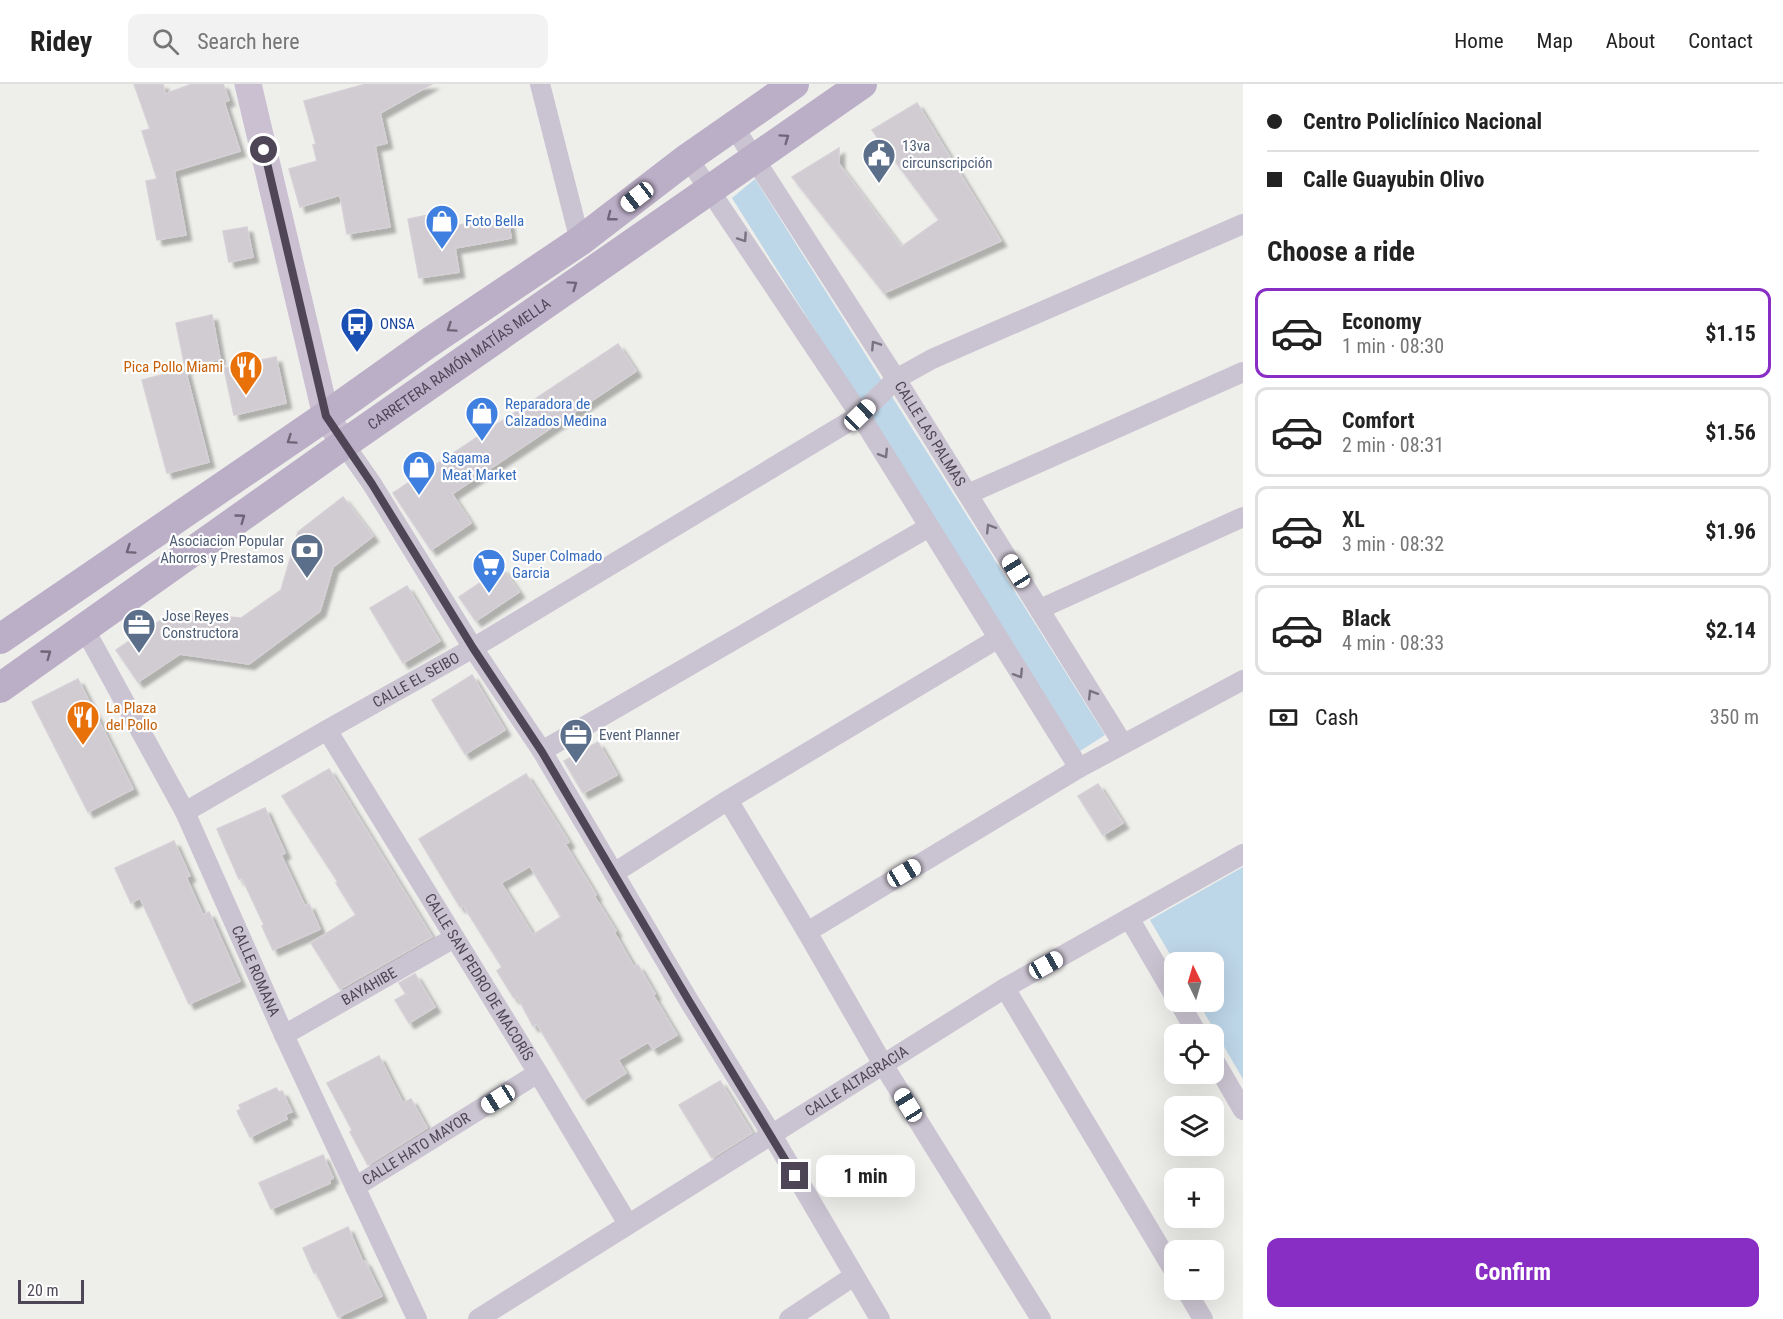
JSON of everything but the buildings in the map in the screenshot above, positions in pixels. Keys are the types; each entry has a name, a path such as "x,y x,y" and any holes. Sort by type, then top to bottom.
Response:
{"main road":[{"path":"248,84 326,416 344,444"},
{"path":"0,639 580,241 688,158 794,84"},
{"name":"CARRETERA RAMÓN MATÍAS MELLA","path":"0,688 344,444 862,84"}],"street":[{"path":"540,84 580,241"},
{"name":"CALLE LAS PALMAS","path":"734,127 896,379 1123,744"},
{"path":"688,158 860,415 1078,768"},
{"name":"CALLE EL SEIBO","path":"185,812 473,648 860,415 896,379 932,359 1243,224"},
{"path":"968,494 1243,372"},
{"path":"344,444 372,484 473,648 542,752 880,1319"},
{"path":"1040,609 1243,517"},
{"path":"542,752 929,527"},
{"name":"CALLE ROMANA","path":"84,628 185,812 284,1035 417,1319"},
{"path":"614,873 728,800 997,639"},
{"path":"807,932 1078,768 1243,681"},
{"name":"CALLE SAN PEDRO DE MACORÍS","path":"327,730 628,1224"},
{"path":"728,800 884,1066 1041,1319"},
{"name":"CALLE ALTAGRACIA","path":"478,1319 1005,988 1243,854"},
{"path":"1129,918 1164,978"},
{"name":"BAYAHIBE","path":"284,1035 454,938"},
{"path":"1005,988 1164,1254"},
{"name":"CALLE HATO MAYOR","path":"355,1187 538,1073"},
{"path":"1224,1077 1243,1110"},
{"path":"789,1319 854,1276"},
{"path":"1192,1300 1203,1319"}],"shaded area":[{"path":"755,179 1105,735 1080,751 732,198"},
{"path":"1243,867 1243,1079 1224,1046 1224,1024 1211,1024 1204,1012 1224,1012 1224,952 1169,952 1150,920"}],"place":[{"name":"13va circunscripción","path":"879,184"},
{"name":"Foto Bella","path":"442,250"},
{"name":"ONSA","path":"357,353"},
{"name":"Pica Pollo Miami","path":"246,396"},
{"name":"Reparadora de Calzados Medina","path":"482,442"},
{"name":"Sagama Meat Market","path":"419,496"},
{"name":"Asociacion Popular Ahorros y Prestamos","path":"307,579"},
{"name":"Super Colmado Garcia","path":"489,594"},
{"name":"Jose Reyes Constructora","path":"139,654"},
{"name":"La Plaza del Pollo","path":"83,746"},
{"name":"Event Planner","path":"576,764"}],"route":[{"path":"264,150 326,416 372,484 473,648 542,752 795,1176"}]}
